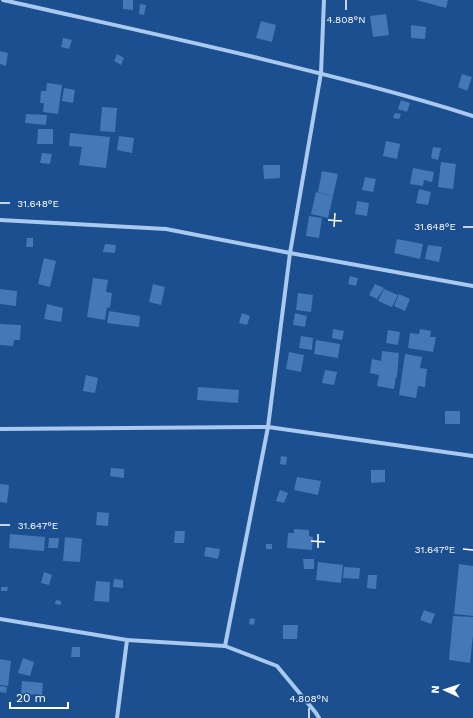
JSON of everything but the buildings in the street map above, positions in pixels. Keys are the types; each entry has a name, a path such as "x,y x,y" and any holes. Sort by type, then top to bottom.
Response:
{"street":[{"path":"3,0 321,73 431,102 473,116"},
{"path":"225,646 268,427 290,253 321,73 324,0"},
{"path":"0,220 166,229 473,286"},
{"path":"0,429 268,427 473,456"},
{"path":"0,619 127,640 225,646 277,666 319,718"},
{"path":"117,718 127,640"}]}
